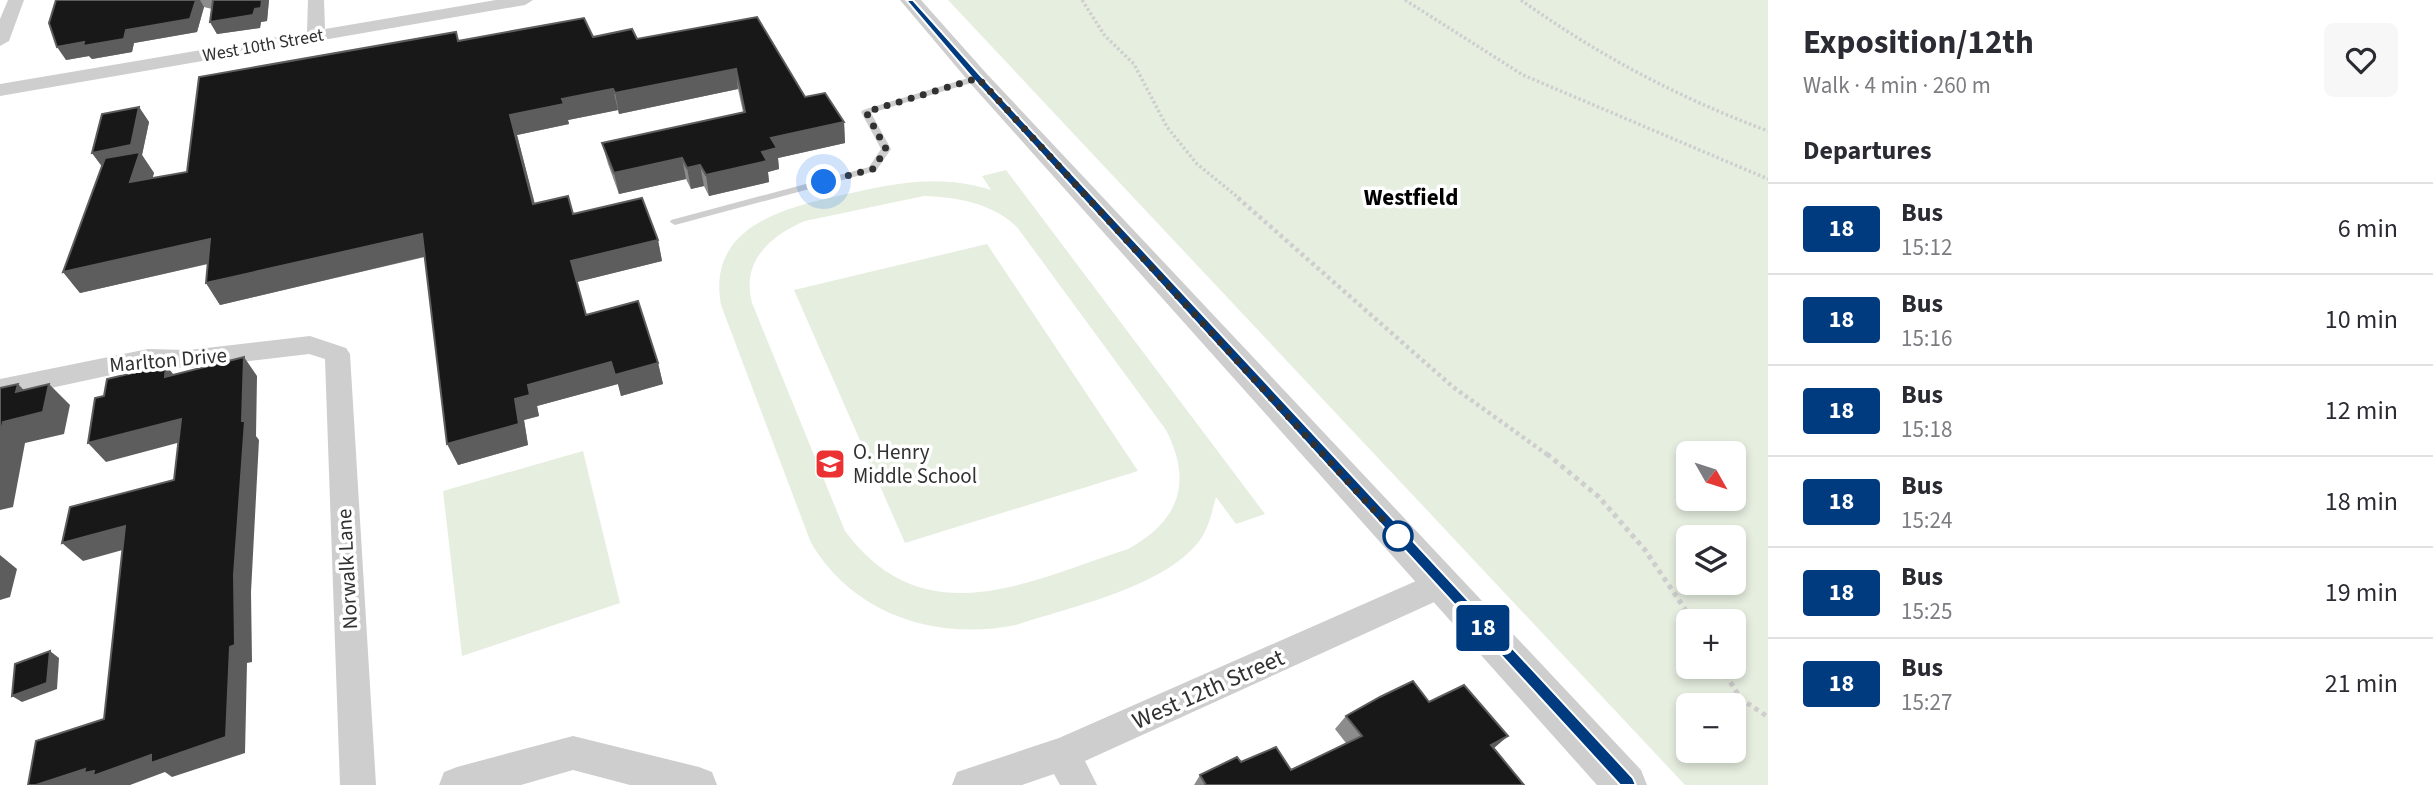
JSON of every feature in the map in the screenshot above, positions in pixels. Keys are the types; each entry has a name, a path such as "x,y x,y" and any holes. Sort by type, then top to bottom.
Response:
{"street":[{"path":"0,41 16,0"},
{"path":"316,0 316,36"},
{"name":"West 10th Street","path":"0,90 526,0"},
{"path":"910,0 978,78 1626,785"},
{"name":"Marlton Drive","path":"0,389 84,369 148,358 189,359 310,345 337,354"},
{"name":"Norwalk Lane","path":"337,354 358,785"},
{"name":"West 12th Street","path":"970,785 1062,754 1441,584"},
{"path":"457,785 573,753 699,785"},
{"path":"1062,754 1079,785"}],"lane":[{"path":"675,222 873,169 886,149 866,112 978,78"}],"path":[{"path":"1082,0 1105,36 1134,64 1167,127 1198,164 1289,240 1453,387 1539,447 1590,489 1645,550 1685,609"},
{"path":"1405,0 1470,44 1523,75 1768,178"},
{"path":"1521,0 1575,38 1686,101 1768,131"},
{"path":"1728,679 1741,699 1768,717"}],"shaded area":[{"path":"948,0 1768,0 1768,785 1685,785"},
{"path":"1006,170 1265,514 1236,524 1216,497 1202,537 1187,554 1143,582 1016,625 956,629 927,625 874,605 850,588 829,568 811,543 721,305 720,279 725,258 736,241 771,216 815,201 895,184 952,182 991,190 982,176","holes":["924,196 985,207 997,212 1017,227 1166,430 1179,467 1176,499 1170,513 1159,526 1128,549 1014,586 978,592 942,592 908,583 876,564 845,531 752,303 751,275 761,252 770,242 805,221"]},
{"path":"987,244 1138,471 905,543 794,290"},
{"path":"583,451 620,603 462,656 443,491"}],"building":[{"path":"56,0 196,0 190,19 126,30 124,39 57,47 49,23"},
{"path":"213,0 262,0 261,8 255,9 253,15 210,22"},
{"path":"757,17 805,97 825,93 844,122 771,138 777,148 762,152 767,161 706,175 700,165 687,168 682,158 614,173 602,143 745,112 736,69 615,93 613,89 562,99 564,104 510,115 533,204 568,196 573,214 642,198 658,240 571,261 586,315 638,301 658,363 615,375 611,362 528,385 530,395 515,399 519,424 447,444 422,234 206,283 210,239 63,272 105,158 140,152 130,182 187,172 199,77 456,32 458,41 584,18 593,37 632,29 637,39"},
{"path":"139,107 131,145 92,153 102,114"},
{"path":"244,357 242,421 245,421 234,575 235,645 230,647 226,737 151,763 151,755 93,776 94,771 84,773 85,769 36,785 28,785 36,741 104,719 125,526 62,543 70,507 174,480 181,419 88,443 95,398 104,396 107,379 166,365 165,377"},
{"path":"18,384 16,392 49,384 43,412 3,422 0,435 0,388"},
{"path":"50,651 47,683 12,696 15,664"},
{"path":"1413,681 1429,702 1464,685 1508,736 1491,745 1524,785 1206,785 1200,775 1237,757 1241,762 1276,747 1291,770 1362,736 1346,716"}],"bus line":[{"name":"18","path":"910,0 978,78 1626,785"}],"place":[{"name":"O. Henry Middle School","path":"830,464"}],"district":[{"name":"Westfield","path":"1411,197"}],"route":[{"path":"824,182 873,169 886,149 866,112 978,78 1406,545 1398,536"}]}
